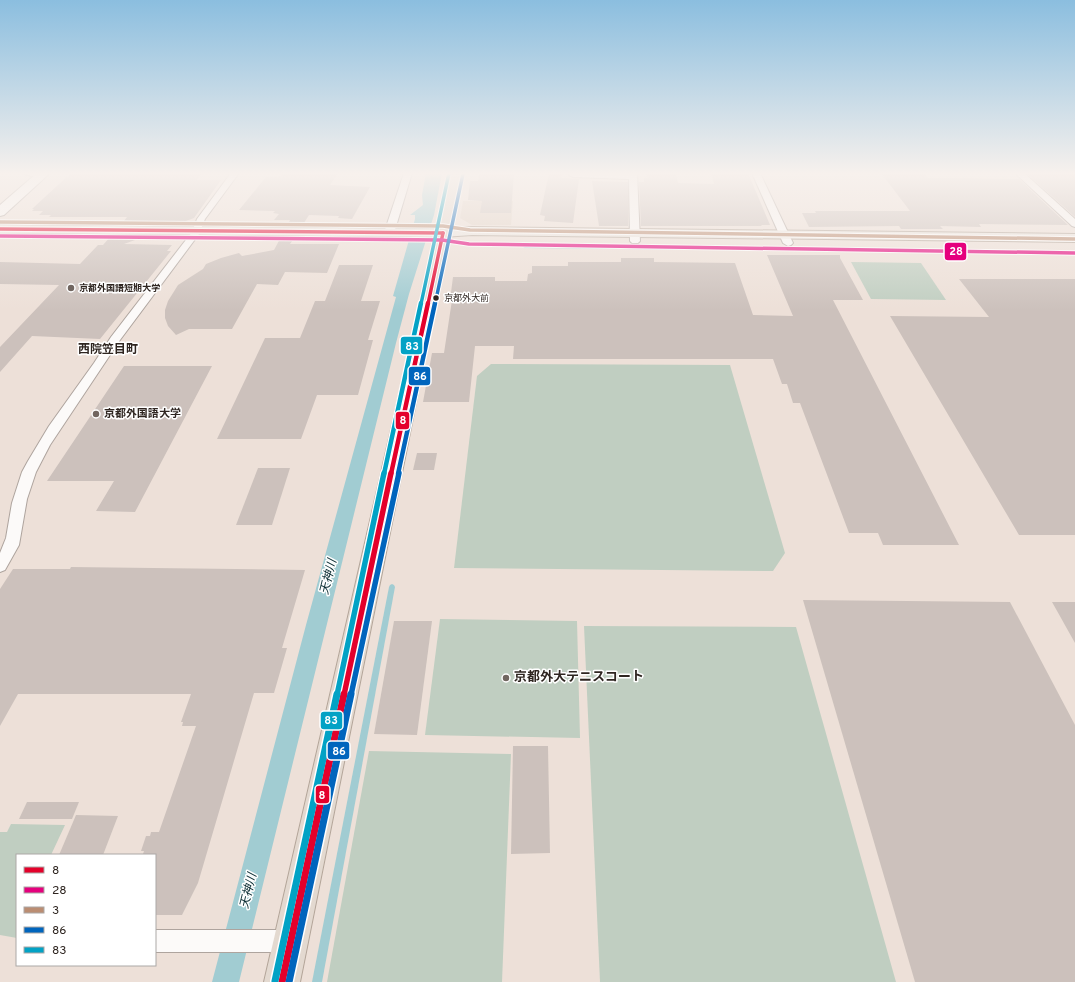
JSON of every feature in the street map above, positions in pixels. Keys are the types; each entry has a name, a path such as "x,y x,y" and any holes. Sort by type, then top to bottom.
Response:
{"highway":[{"path":"282,982 282,940 437,233 441,219"}],"main road":[{"path":"0,229 196,232 437,233 469,237 786,239 1075,246"},
{"path":"786,239 1075,238"}],"street":[{"path":"0,565 6,557 13,541 18,506 29,472 39,454 52,432 105,357 115,339 196,232 203,219"},
{"path":"389,233 393,219"},
{"path":"634,219 634,237"},
{"path":"777,219 786,239"},
{"path":"156,941 282,940"}],"shaded area":[{"path":"461,219 512,219 511,225 472,225"}],"green space":[{"path":"851,262 921,263 946,300 871,299"},
{"path":"491,364 730,365 785,553 773,571 454,568 477,376"},
{"name":"京都外大テニスコート","path":"440,619 577,621 580,738 425,735"},
{"path":"584,626 796,627 896,982 600,982"},
{"path":"369,751 511,754 502,982 327,982"},
{"path":"11,824 65,825 51,854 16,854 16,938 0,935 0,832 7,832"}],"water":[{"name":"天神川","path":"415,219 433,219 409,294 396,343 239,982 212,982 306,625 396,297 393,296"}],"building":[{"path":"126,219 192,219 175,225 121,225"},
{"path":"307,219 302,226 287,226 290,220 274,220"},
{"path":"544,219 574,219 573,223 544,221"},
{"path":"598,219 628,219 628,226 599,226"},
{"path":"641,219 767,219 770,225 761,225 762,226 641,226"},
{"path":"805,219 1061,219 1068,225 979,224 981,227 940,226 943,229 901,229 899,226 809,227"},
{"path":"111,236 146,236 124,244 172,245 167,251 171,251 100,339 32,336 0,372 0,347 59,285 0,284 0,262 80,264 98,245 103,245"},
{"path":"281,237 295,237 290,244 339,244 327,273 285,272 278,285 257,284 232,329 189,329 176,335 168,326 165,318 165,310 168,301 178,285 203,269 206,264 221,258 239,253 242,256 274,250"},
{"path":"767,255 840,255 840,258 863,300 833,300 959,545 883,545 878,533 849,533 800,403 793,403 787,384 782,384 773,359 513,359 514,346 475,346 469,402 423,402 432,353 444,353 452,300 450,300 453,277 495,277 495,281 527,281 528,274 532,273 532,266 568,266 568,262 621,262 621,258 654,258 654,262 735,263 753,315 793,316"},
{"path":"339,265 373,265 361,301 380,301 368,340 373,340 358,395 317,395 301,439 217,439 265,338 300,338 315,301 325,301"},
{"path":"959,279 1075,279 1075,535 1019,535 890,316 989,317"},
{"path":"124,366 212,366 135,512 96,511 114,481 47,481"},
{"path":"417,453 437,453 434,470 413,470"},
{"path":"258,468 290,468 272,525 236,525"},
{"path":"71,567 305,570 282,648 287,648 274,693 254,693 198,883 182,915 156,915 156,854 143,854 144,851 141,851 146,836 150,836 151,832 159,832 196,726 182,726 183,722 181,722 191,694 18,694 0,726 0,589 13,569 70,569"},
{"path":"803,600 1010,602 1075,725 1075,982 915,982"},
{"path":"1052,602 1075,602 1075,643"},
{"path":"394,621 432,621 417,735 374,734"},
{"path":"513,746 548,746 550,853 511,854"},
{"path":"27,802 79,802 72,819 19,819"},
{"path":"76,815 118,816 103,854 59,854"}],"waterway":[{"path":"525,247 1075,253"},
{"path":"317,982 392,587"}],"transit line":[{"name":"83","path":"275,981 439,219"},
{"name":"86","path":"289,982 453,219"},
{"name":"3","path":"0,222 443,226 470,230 1075,239"},
{"name":"8","path":"0,229 443,233"},
{"name":"8","path":"282,982 443,233"},
{"name":"28","path":"0,236 442,240 469,244 1075,253"}],"place":[{"name":"京都外国語短期大学","path":"71,288"},
{"name":"京都外大前","path":"436,298"},
{"name":"京都外国語大学","path":"96,414"},
{"name":"京都外大テニスコート","path":"506,678"}],"district":[{"name":"西院笠目町","path":"108,350"}]}
